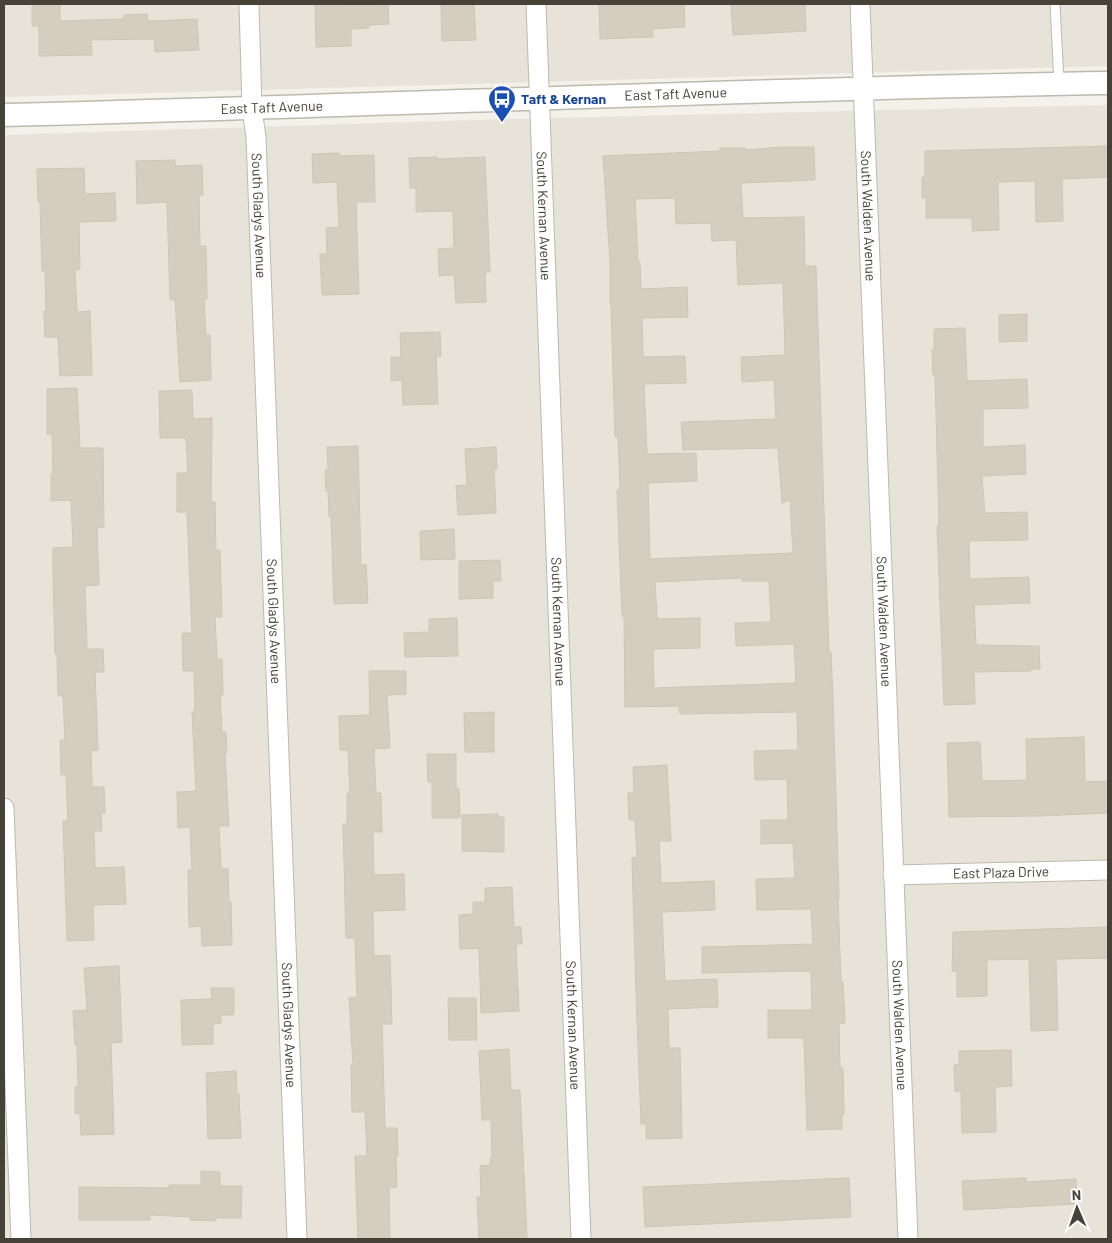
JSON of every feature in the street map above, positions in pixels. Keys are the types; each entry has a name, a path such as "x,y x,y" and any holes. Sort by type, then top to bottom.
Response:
{"street":[{"name":"South Gladys Avenue","path":"249,4 252,109 256,137 297,1239"},
{"name":"South Kernan Avenue","path":"536,4 581,1239"},
{"name":"South Walden Avenue","path":"860,4 879,450 883,611 908,1239"},
{"name":"East Taft Avenue","path":"4,115 252,109 540,98 1108,84"},
{"path":"4,808 21,1239"},
{"name":"East Plaza Drive","path":"893,875 1108,870"}],"lane":[{"path":"1055,4 1059,84"}],"shaded area":[{"path":"4,4 1108,4 1108,66 4,97"},
{"path":"1108,105 1108,1239 4,1239 4,135 506,119"}],"building":[{"path":"32,4 60,4 60,21 124,19 124,15 147,14 148,21 197,19 199,50 155,52 154,39 91,40 92,55 39,56 39,26 32,26"},
{"path":"315,4 388,4 389,24 369,25 369,28 351,29 351,46 316,47"},
{"path":"441,4 474,4 476,40 442,41"},
{"path":"599,4 684,4 685,27 652,29 653,37 600,39"},
{"path":"731,4 805,4 806,31 733,35"},
{"path":"1108,146 1108,177 1062,179 1063,221 1036,222 1035,181 998,182 999,230 972,231 972,218 926,218 926,198 922,198 922,177 925,177 925,151"},
{"path":"814,147 815,180 741,183 743,218 804,217 805,266 816,266 829,652 831,652 833,699 841,982 843,982 845,1023 839,1024 840,1068 843,1068 844,1114 842,1114 842,1129 807,1130 804,1038 768,1038 768,1010 812,1010 811,971 702,973 702,947 813,944 811,909 757,910 756,879 795,878 793,843 761,844 761,820 788,820 787,779 755,780 754,751 798,750 797,712 680,714 679,706 625,707 624,616 622,616 617,490 620,489 618,437 615,437 610,262 603,156 720,151 720,148 745,148 745,150","holes":["675,198 676,224 711,223 712,241 736,240 738,285 783,283 785,355 741,357 742,382 774,380 776,419 681,422 683,450 778,448 782,503 790,500 793,553 650,559 648,483 697,481 696,453 647,454 644,384 686,383 685,356 643,357 642,318 688,317 687,287 641,289 635,199","742,578 742,581 769,581 771,622 735,623 736,646 794,644 796,683 654,688 653,649 700,648 700,618 657,619 655,582"]},
{"path":"339,153 339,156 374,155 375,202 356,202 359,294 322,295 320,254 327,254 326,228 339,227 337,182 313,183 312,154"},
{"path":"437,157 437,159 485,157 490,272 485,272 486,302 456,303 454,275 439,276 438,249 454,248 453,211 416,212 416,188 410,188 409,158"},
{"path":"175,160 175,166 202,165 203,195 199,195 200,246 206,246 207,299 204,299 206,336 210,335 211,380 180,382 175,300 170,300 167,202 137,204 136,161"},
{"path":"84,168 85,194 115,193 116,221 79,222 80,269 75,270 77,312 90,311 92,375 60,376 58,337 45,337 45,271 42,271 37,169"},
{"path":"1027,314 1027,341 999,342 999,315"},
{"path":"965,328 967,381 1027,379 1028,408 983,409 983,447 1025,445 1026,474 982,476 985,513 1027,512 1028,540 969,541 970,579 1029,577 1030,603 974,605 976,645 1039,646 1040,669 1031,669 1031,671 974,672 975,704 944,705 937,526 939,526 935,375 933,375 932,350 934,350 934,329"},
{"path":"440,332 441,356 436,356 438,404 403,405 402,380 391,381 391,357 401,357 400,333"},
{"path":"77,388 80,448 103,448 104,527 97,528 99,585 85,586 87,649 103,649 104,672 95,672 98,750 91,751 92,787 104,787 105,813 101,813 102,831 94,831 95,868 124,867 126,904 93,905 94,940 67,941 63,821 68,821 66,775 61,775 60,740 65,740 63,696 58,696 57,654 55,654 53,548 73,547 71,500 51,501 51,474 53,474 52,434 47,434 47,389"},
{"path":"192,390 193,419 212,418 211,502 215,502 216,550 220,550 222,617 215,617 217,659 222,659 223,695 220,695 222,732 226,732 227,753 225,753 229,826 219,826 221,869 228,869 232,945 202,946 201,926 189,927 188,870 192,870 190,827 178,828 177,792 196,791 192,712 195,712 194,671 183,671 182,633 192,633 187,512 177,512 177,473 188,473 186,438 160,438 159,391"},
{"path":"358,446 361,565 366,564 368,603 334,604 331,516 329,516 325,470 328,470 327,447"},
{"path":"496,447 497,469 494,469 496,513 458,515 456,486 467,485 465,449"},
{"path":"454,529 455,559 421,560 420,531"},
{"path":"500,560 501,581 493,581 493,598 459,599 459,561"},
{"path":"457,618 458,656 405,657 404,633 429,632 429,619"},
{"path":"369,671 406,671 406,694 387,695 390,748 374,749 376,793 381,793 382,832 373,832 374,875 404,874 405,910 373,911 374,956 390,955 392,1024 382,1024 385,1128 397,1128 398,1156 396,1156 397,1187 389,1188 390,1239 358,1239 355,1156 367,1156 365,1112 352,1112 351,1065 353,1065 349,998 357,997 355,938 346,938 343,824 347,824 347,793 350,793 348,750 340,750 339,716 370,715"},
{"path":"494,712 494,752 465,752 464,713"},
{"path":"1084,737 1085,782 1108,781 1108,813 949,817 947,743 980,742 982,781 1027,780 1026,739"},
{"path":"427,754 456,754 456,789 459,789 460,818 432,818 432,782 428,782"},
{"path":"667,765 671,841 659,841 661,883 714,881 715,910 662,912 665,981 717,979 718,1007 668,1009 669,1048 680,1048 682,1138 646,1139 646,1124 641,1124 636,993 632,858 637,857 635,820 629,820 628,793 634,793 633,767"},
{"path":"498,814 498,817 504,817 504,852 462,851 462,815"},
{"path":"512,887 514,927 521,927 522,944 516,944 519,1011 481,1013 479,948 460,949 459,915 473,914 473,902 485,902 485,888"},
{"path":"1108,927 1108,958 1056,959 1058,1030 1031,1031 1029,959 987,960 987,996 957,997 957,972 952,971 953,932"},
{"path":"119,966 122,1042 111,1043 114,1134 81,1135 80,1113 75,1114 75,1087 78,1087 77,1045 75,1045 73,1011 87,1010 84,968"},
{"path":"211,988 234,988 234,1015 221,1015 221,1023 213,1024 213,1044 182,1045 181,1000 212,999"},
{"path":"448,998 476,998 477,1040 449,1040"},
{"path":"509,1049 511,1090 520,1090 527,1238 479,1239 477,1197 481,1197 480,1166 490,1165 490,1158 492,1158 491,1120 482,1120 479,1051"},
{"path":"1011,1050 1012,1086 995,1087 996,1132 962,1133 961,1091 955,1091 954,1065 959,1065 959,1051"},
{"path":"236,1071 241,1138 208,1139 206,1073"},
{"path":"201,1171 220,1172 220,1186 242,1186 241,1218 216,1218 216,1221 190,1220 190,1217 150,1215 150,1220 79,1220 79,1187 169,1188 169,1185 201,1185"},
{"path":"849,1178 851,1217 645,1227 643,1187"},
{"path":"1026,1178 1026,1182 1076,1179 1077,1204 964,1210 962,1181"}],"place":[{"name":"Taft & Kernan","path":"502,123"}]}
